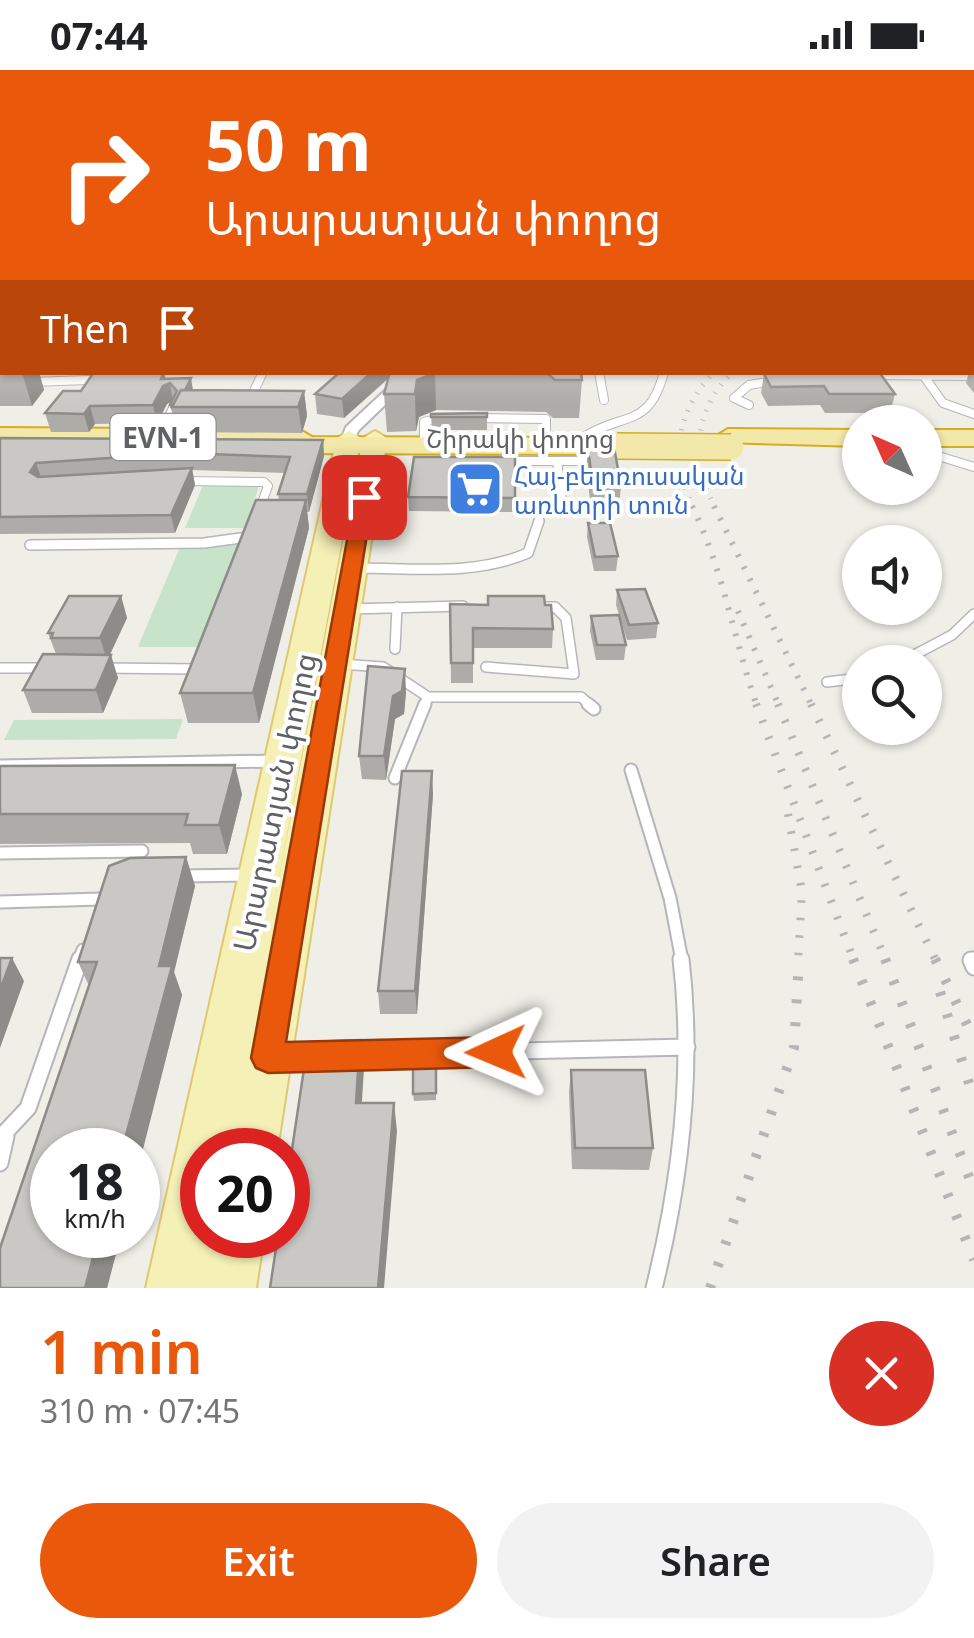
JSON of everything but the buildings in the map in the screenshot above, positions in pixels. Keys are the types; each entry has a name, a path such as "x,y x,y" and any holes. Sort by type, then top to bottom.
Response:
{"highway":[{"name":"Շիրակի փողոց","path":"0,440 43,428 159,438 361,442 439,448 586,450 617,442"},
{"path":"942,438 974,438"},
{"name":"Շիրակի փողոց","path":"439,448 842,439"},
{"name":"Շիրակի փողոց","path":"0,440 361,442"},
{"name":"Շիրակի փողոց","path":"730,442 842,446"},
{"path":"942,449 974,447"}],"main road":[{"name":"Արարատյան փողոց","path":"207,1128 282,761 322,520 361,442"},
{"name":"Արարատյան փողոց","path":"256,1128 352,568 361,442"},
{"name":"Արարատյան փողոց","path":"174,1288 180,1258"},
{"path":"228,1288 233,1258"}],"street":[{"path":"361,442 352,430 410,375"},
{"name":"Արարատյան փողոց","path":"361,442 378,408"}],"lane":[{"path":"73,392 94,375"},
{"path":"253,394 262,375"},
{"path":"600,375 604,400"},
{"path":"586,450 593,429 637,420 660,394 663,375"},
{"path":"864,375 974,376"},
{"path":"923,376 944,403 974,414"},
{"path":"749,405 734,398 738,392 786,379"},
{"path":"16,382 89,380"},
{"path":"159,438 173,408"},
{"path":"439,448 424,422 450,418"},
{"path":"465,418 546,419 563,509"},
{"path":"490,446 487,461 551,450"},
{"path":"942,456 974,467"},
{"path":"179,482 264,482 268,486 242,554"},
{"path":"255,519 274,519"},
{"path":"352,568 484,566 514,561 528,553 539,521"},
{"path":"30,545 204,543 248,537"},
{"path":"344,610 484,606"},
{"path":"486,667 574,674 566,618 556,607 519,606"},
{"path":"395,649 397,607"},
{"path":"933,645 952,635 974,614"},
{"path":"90,668 200,669 206,652"},
{"path":"335,665 368,663 383,667 428,697 581,697 594,709"},
{"path":"0,668 54,668"},
{"path":"828,682 842,680"},
{"path":"395,778 428,697"},
{"path":"0,766 282,761"},
{"path":"631,770 679,937 687,1047 674,1199 654,1288"},
{"path":"0,854 142,851"},
{"path":"173,876 259,875"},
{"path":"0,902 105,893 94,916"},
{"path":"0,1163 3,1137 28,1108 88,934"},
{"path":"268,1058 687,1047"}],"green space":[{"path":"204,483 260,483 245,528 185,528"},
{"path":"183,540 244,540 208,647 138,647"},
{"path":"183,719 176,739 4,740 14,720"}],"railway":[{"path":"693,508 681,471 680,437 691,404 712,375"},
{"path":"715,508 702,472 700,437 710,403 730,375"},
{"path":"692,506 712,555 757,706"},
{"path":"714,506 812,706"},
{"path":"738,611 779,706"},
{"path":"756,704 854,961"},
{"path":"778,704 886,961"},
{"path":"811,704 936,961"},
{"path":"788,814 802,892 798,961"},
{"path":"710,1288 794,1048 799,959"},
{"path":"853,959 974,1260"},
{"path":"885,959 974,1190"},
{"path":"935,959 974,1039"},
{"path":"940,992 974,1099"}],"place":[{"name":"Հայ-բելոռուսական առևտրի տուն","path":"475,489"}],"route":[{"path":"364,497 268,1058 496,1052"}]}
